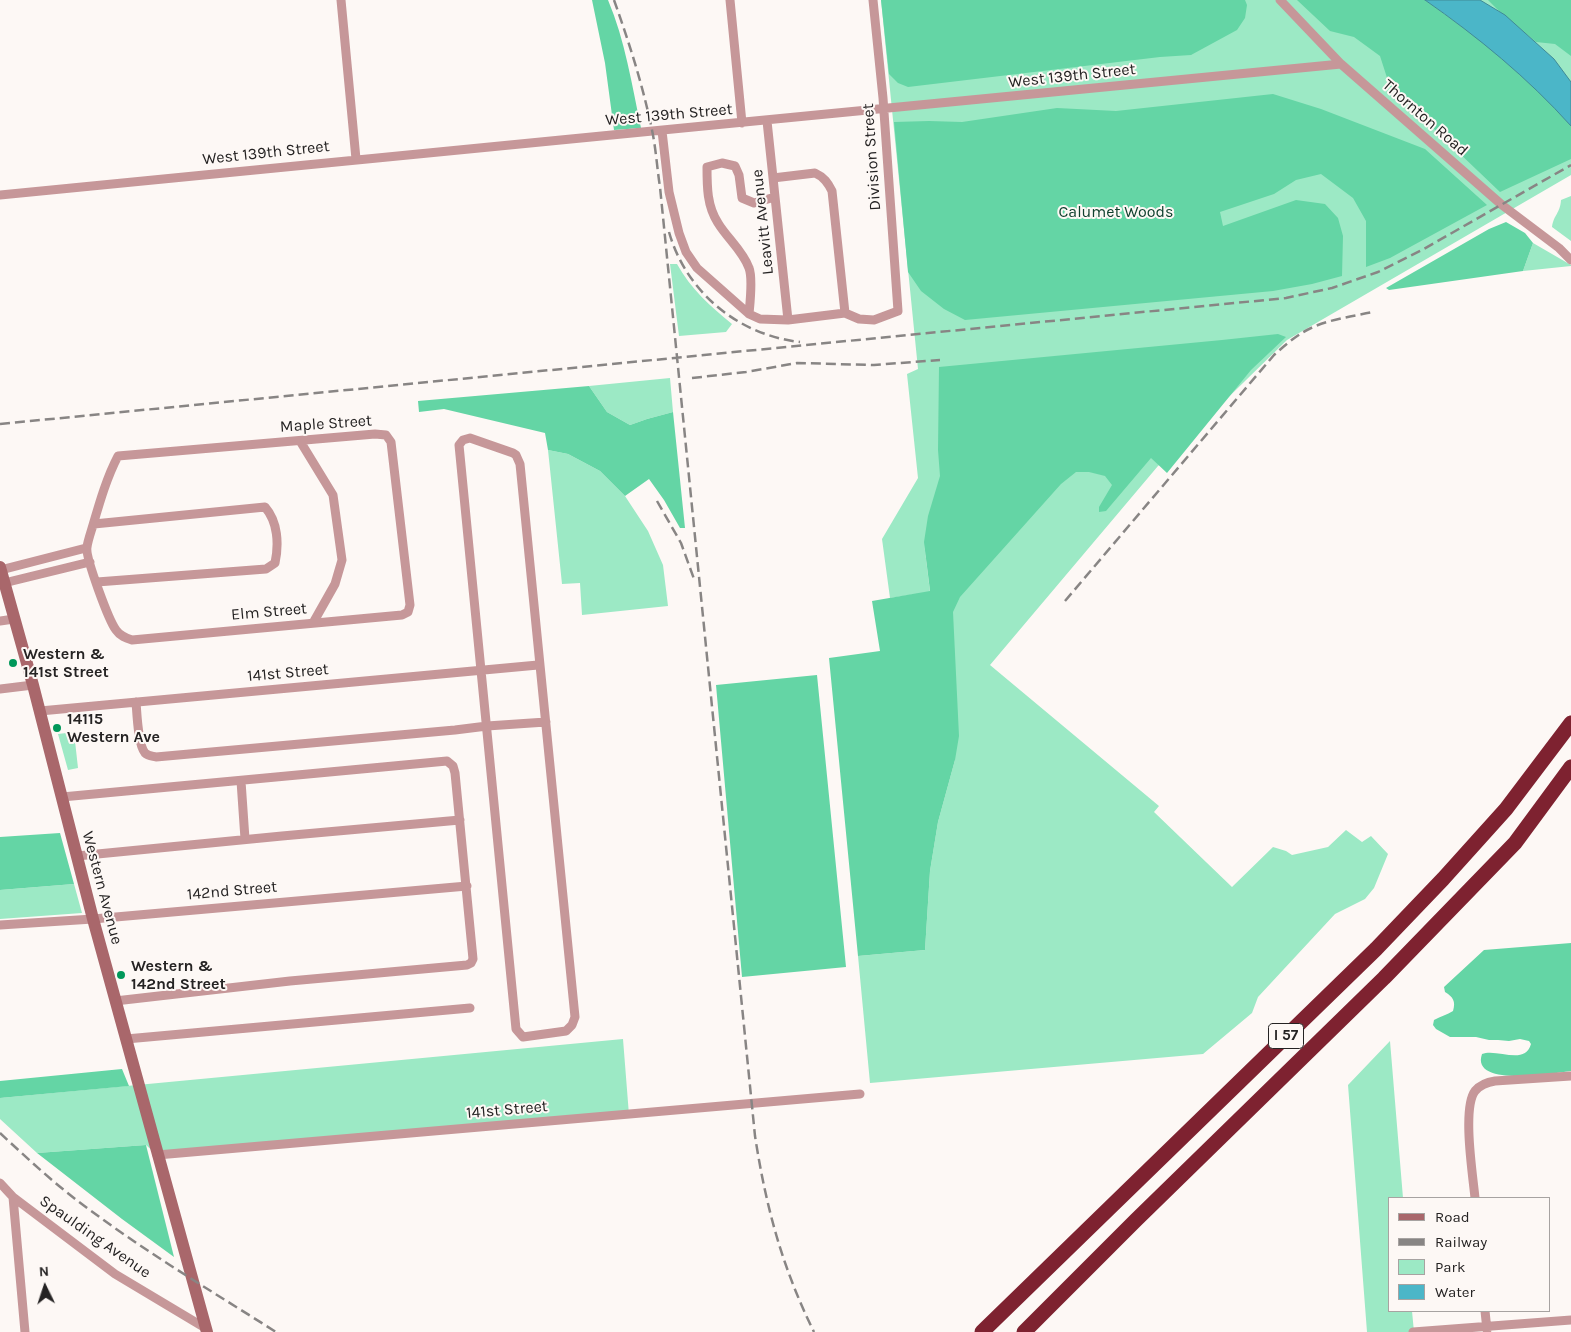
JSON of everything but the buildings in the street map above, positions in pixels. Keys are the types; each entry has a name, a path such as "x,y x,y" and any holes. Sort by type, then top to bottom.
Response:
{"highway":[{"name":"I 57","path":"982,1332 1376,949 1506,809 1571,723"},
{"name":"I 57","path":"1024,1332 1384,978 1515,843 1571,767"}],"main road":[{"name":"Western Avenue","path":"2,573 157,1155 208,1331"}],"street":[{"path":"341,0 356,159"},
{"path":"730,0 742,123"},
{"name":"Division Street","path":"845,313 858,319 874,320 898,311 884,110 874,0"},
{"name":"Thornton Road","path":"1280,0 1341,64 1502,205 1559,248 1571,260"},
{"name":"West 139th Street","path":"0,195 1341,64"},
{"name":"Leavitt Avenue","path":"767,120 788,320"},
{"path":"662,131 669,192 678,233 686,252 697,268 749,314 760,320 788,320 845,313 832,191 828,182 815,174 773,178"},
{"path":"749,314 751,296 750,269 718,223 710,205 707,188 707,167 722,164 735,166 739,175 742,198 754,204 775,198"},
{"name":"Thornton Road","path":"1559,248 1571,254"},
{"name":"Maple Street","path":"94,524 118,456 375,434 386,435 391,442 410,604 408,612"},
{"path":"470,438 513,453 520,464 538,666 546,722 574,1017 572,1025 566,1031 523,1037 516,1029 459,445 463,440 470,438"},
{"path":"300,441 333,495 342,560 335,584 313,623"},
{"path":"265,507 275,525 278,548 275,563 266,569 97,582 86,548 94,524 265,507"},
{"path":"2,573 86,548"},
{"path":"2,573 90,562"},
{"name":"Elm Street","path":"97,582 117,632 123,637 132,640 402,615 408,612"},
{"path":"0,621 14,619"},
{"name":"141st Street","path":"40,711 538,666"},
{"path":"0,689 33,685"},
{"path":"136,702 141,745 144,752 149,756 156,757 546,722"},
{"path":"62,797 447,761 453,766 455,773 474,959 471,963 467,965 116,1000"},
{"path":"241,780 246,839"},
{"path":"77,856 460,820"},
{"name":"142nd Street","path":"0,926 467,886"},
{"path":"126,1040 470,1008"},
{"path":"1475,1197 1468,1122 1474,1092 1489,1082 1495,1081 1571,1076"},
{"name":"141st Street","path":"157,1155 860,1094"},
{"path":"0,1183 13,1197 25,1332"},
{"name":"Spaulding Avenue","path":"13,1197 116,1274 208,1331"},
{"path":"1485,1312 1487,1329"},
{"path":"1414,1332 1487,1329 1571,1320"}],"green space":[{"path":"592,0 608,0 614,15 628,63 641,128 614,130 605,63"},
{"name":"Calumet Woods","path":"881,0 1571,0 1571,175 1287,340 1158,466 990,665 1159,806 1154,812 1232,887 1273,847 1292,855 1328,847 1346,830 1362,842 1371,836 1388,854 1374,888 1365,899 1335,914 1258,997 1252,1013 1203,1054 870,1083 858,956 925,950 930,871 938,822 955,760 924,542 930,592 890,598 882,539 918,478 907,374 918,369"},
{"path":"881,0 1245,0 1247,5 1245,18 1237,30 1191,55 908,87 898,83 889,74"},
{"path":"1297,0 1425,0 1483,42 1546,98 1571,126 1571,159 1500,192 1390,87 1380,56 1354,37 1330,31"},
{"path":"1488,0 1571,0 1571,56 1555,44 1536,42"},
{"path":"1273,94 1321,109 1425,149 1487,205 1390,258 1366,267 1366,221 1353,198 1321,174 1296,180 1274,194 1220,212 1223,226 1296,200 1325,204 1338,218 1343,236 1342,276 1273,291 965,320 944,309 921,291 908,272 894,122 962,122 1057,108 1116,111"},
{"path":"1571,196 1571,241 1552,227 1561,200"},
{"path":"1506,222 1525,233 1533,243 1523,271 1389,290 1386,288 1489,229"},
{"path":"1533,243 1571,265 1571,266 1523,271"},
{"path":"670,264 677,264 702,297 732,324 726,332 679,336"},
{"path":"1278,334 1286,337 1251,370 1167,473 1151,458 1106,511 1099,512 1099,507 1112,485 1105,476 1089,472 1076,472 1061,484 960,597 953,612 959,736 955,760 938,822 930,871 925,950 858,956 829,658 880,651 872,601 930,591 924,542 928,516 940,476 938,450 939,367"},
{"path":"670,378 673,412 630,425 607,412 589,386"},
{"path":"589,386 607,412 630,425 673,412 685,528 680,528 649,479 625,496 600,471 568,454 548,450 545,433 444,409 419,412 418,401"},
{"path":"548,450 568,454 600,471 625,496 648,531 663,565 668,606 582,615 580,583 562,584"},
{"path":"817,675 846,967 742,977 716,685"},
{"path":"74,732 78,768 68,770 58,734"},
{"path":"60,833 74,884 0,890 0,837"},
{"path":"74,884 82,913 0,919 0,890"},
{"path":"1571,943 1571,1071 1516,1076 1501,1075 1489,1071 1482,1065 1482,1054 1523,1054 1531,1044 1529,1041 1520,1039 1509,1041 1476,1037 1450,1037 1436,1029 1433,1025 1434,1020 1453,1011 1453,1000 1445,992 1444,987 1484,950"},
{"path":"623,1039 629,1115 157,1155 146,1145 37,1153 0,1119 0,1098"},
{"path":"1390,1041 1403,1197 1388,1197 1388,1312 1412,1312 1414,1332 1367,1332 1348,1085"},
{"path":"122,1069 129,1086 0,1098 0,1081"},
{"path":"146,1145 174,1257 37,1153"}],"water":[{"path":"1425,0 1480,0 1505,15 1554,59 1571,82 1571,126 1538,91 1502,59"}],"railway":[{"path":"614,0 644,97 653,137 660,187 755,1136 764,1187 784,1260 814,1332"},
{"path":"0,424 1286,298 1332,288 1378,272 1422,250 1571,165"},
{"path":"669,232 677,254 688,274 718,307 736,320 756,330 777,338 800,342"},
{"path":"1065,601 1274,355 1295,338 1318,325 1373,312"},
{"path":"692,378 746,372 797,363 874,365 940,360"},
{"path":"657,501 681,543 694,579"},
{"path":"0,1133 55,1183 112,1226 276,1332"}],"place":[{"name":"Western & 141st Street","path":"13,663"},
{"name":"14115 Western Ave","path":"57,728"},
{"name":"Western & 142nd Street","path":"121,975"}]}
